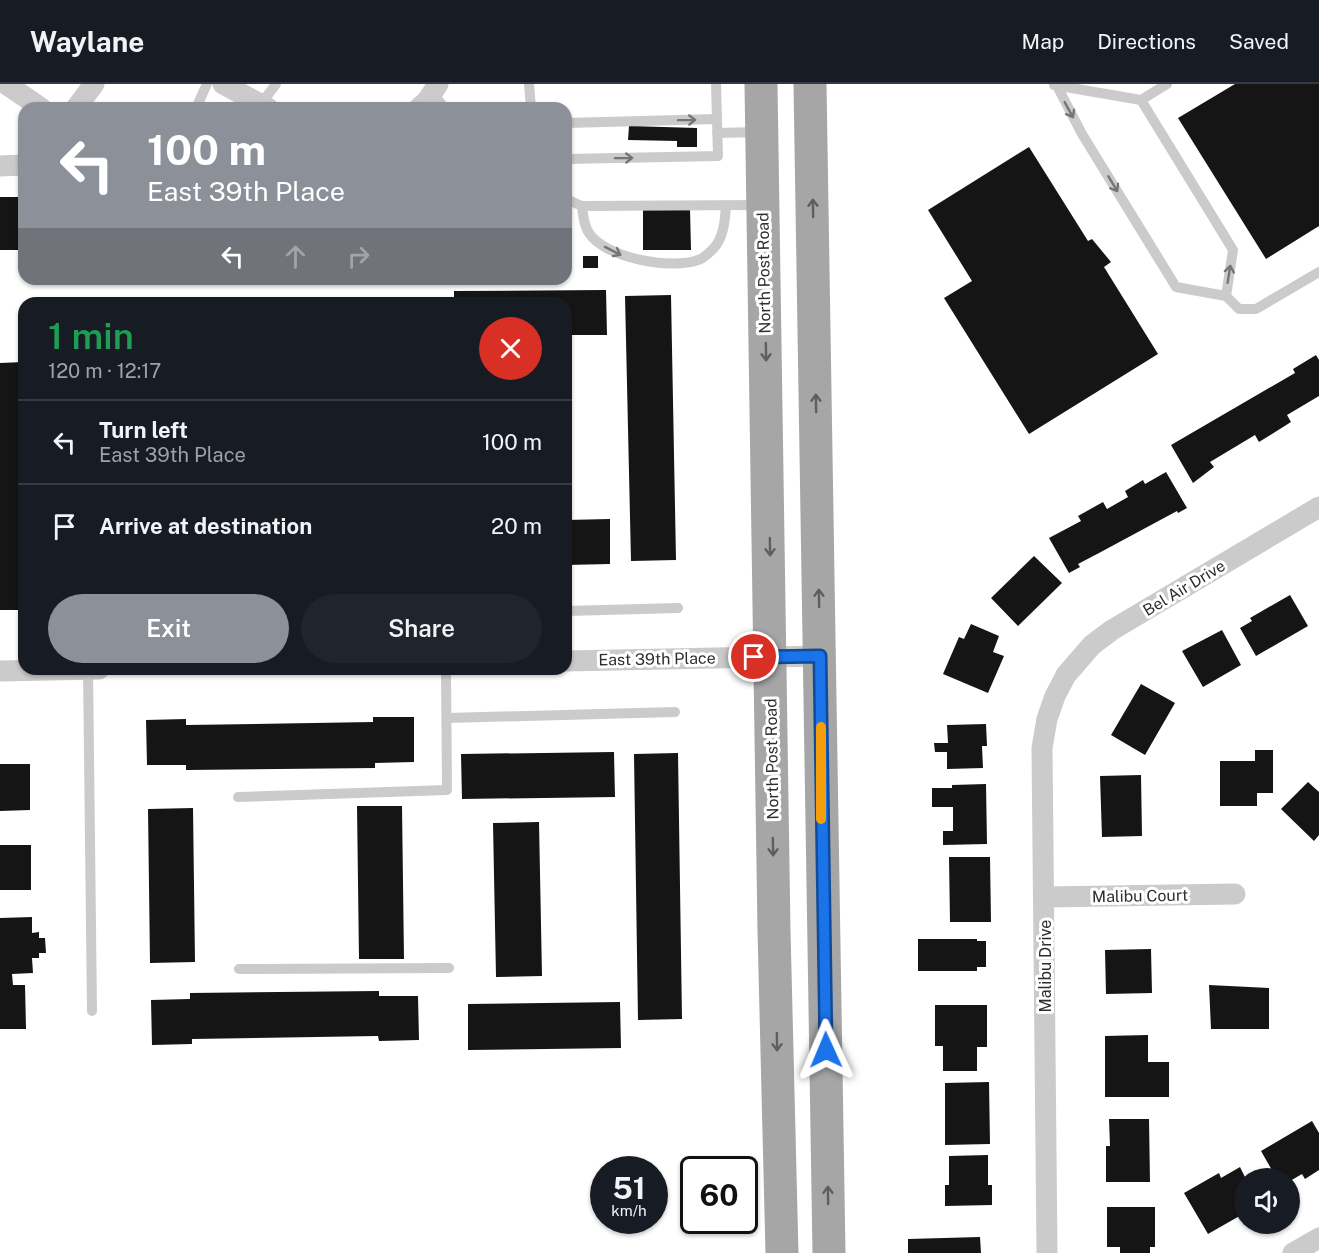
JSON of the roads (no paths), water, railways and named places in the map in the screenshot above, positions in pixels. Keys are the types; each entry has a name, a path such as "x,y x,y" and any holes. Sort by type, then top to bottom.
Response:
{"main road":[{"name":"North Post Road","path":"761,84 774,930 782,1253"},
{"path":"810,84 829,1253"}],"street":[{"path":"6,84 32,102"},
{"path":"80,102 94,84"},
{"path":"223,84 254,102"},
{"path":"0,166 18,165"},
{"name":"Bel Air Drive","path":"1061,683 1086,651 1112,630 1319,507"},
{"name":"East 39th Place","path":"572,661 820,656"},
{"path":"0,671 18,671"},
{"name":"Malibu Drive","path":"1047,1253 1042,748 1047,719 1061,683"},
{"name":"Malibu Court","path":"1045,897 1235,894"},
{"path":"1293,1253 1319,1238"}],"lane":[{"path":"199,102 207,84"},
{"path":"266,102 276,84"},
{"path":"529,84 530,102"},
{"path":"572,159 718,156 716,84"},
{"path":"1054,85 1141,100 1167,84"},
{"path":"1054,85 1176,287 1226,296 1239,309 1256,309 1319,272"},
{"path":"1141,100 1233,250 1226,296"},
{"path":"572,123 716,119"},
{"path":"717,133 762,132"},
{"path":"572,202 582,206 763,205"},
{"path":"582,206 589,234 607,248 624,256 676,263 699,260 714,248 724,229 726,205"},
{"path":"572,611 678,608"},
{"path":"88,675 92,1011"},
{"path":"238,797 447,790 446,675"},
{"path":"447,718 675,712"},
{"path":"239,969 449,968"}]}
